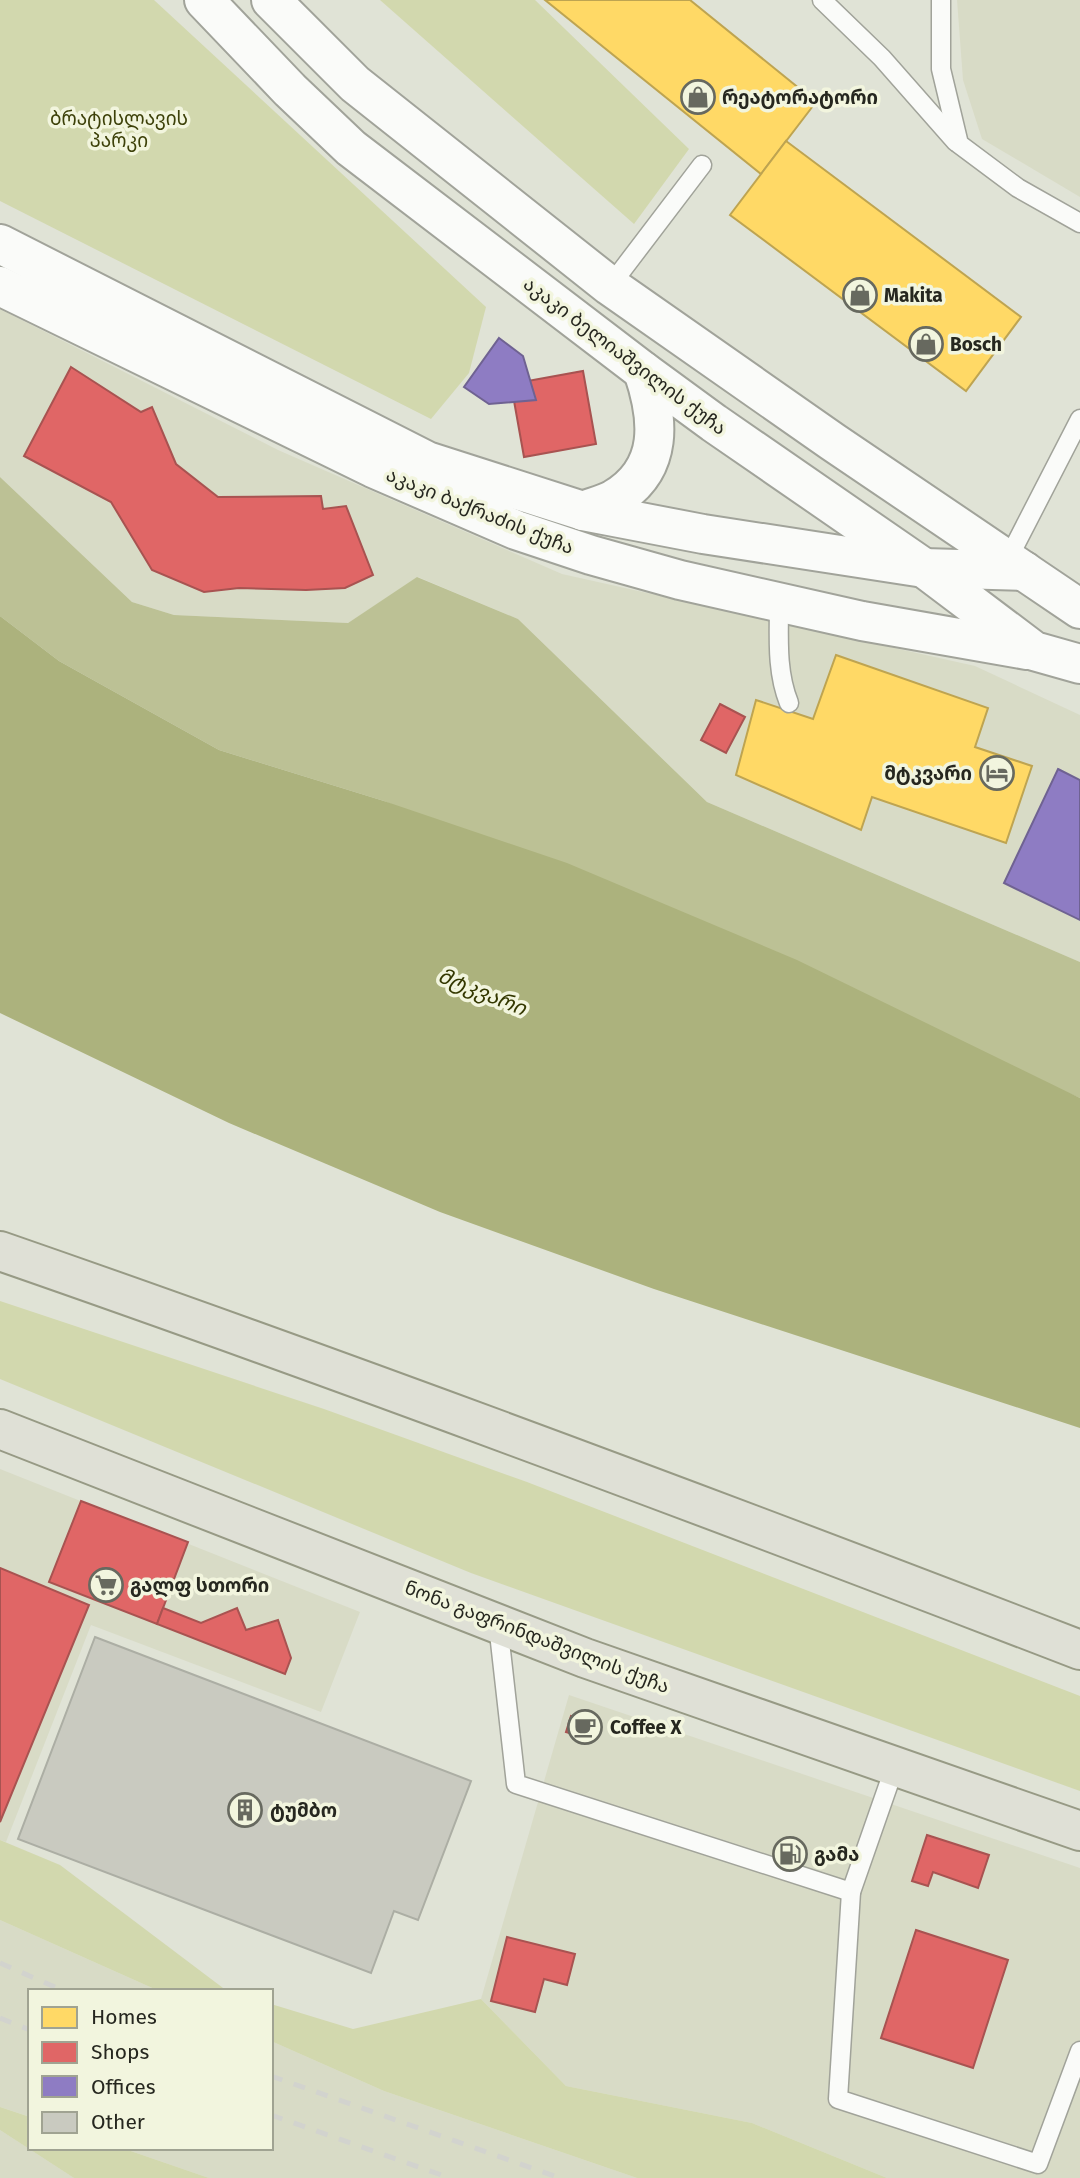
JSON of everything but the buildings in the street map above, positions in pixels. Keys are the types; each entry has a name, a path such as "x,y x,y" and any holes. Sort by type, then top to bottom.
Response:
{"main road":[{"name":"აკაკი ბელიაშვილის ქუჩა","path":"204,0 290,90 351,148 643,371 924,568 1034,651 1080,664"},
{"path":"271,0 355,84 610,286 1080,609"},
{"name":"აკაკი ბაქრაძის ქუჩა","path":"0,244 427,461 583,511 703,534 924,568 1016,565"},
{"name":"აკაკი ბაქრაძის ქუჩა","path":"0,286 373,468 516,530 680,580 862,621 1034,651"},
{"path":"583,511 615,498 636,480 651,458 656,429 653,401 643,371"},
{"path":"0,1251 278,1349 752,1524 1080,1650"},
{"name":"ნონა გაფრინდაშვილის ქუჩა","path":"0,1429 585,1658 1080,1831"}],"lane":[{"path":"822,0 882,58 959,144 1018,188 1080,223"},
{"path":"942,0 941,69 959,144"},
{"path":"610,286 702,165"},
{"path":"1016,565 1080,419"},
{"path":"779,602 779,656 783,688 789,703"},
{"path":"498,1624 516,1784 851,1892"},
{"path":"895,1766 851,1892 838,2099 1038,2164 1080,2051"}],"shaded area":[{"path":"957,0 1080,0 1080,197 982,139 963,80"},
{"path":"0,309 278,450 562,574 975,666 1080,715 1080,962 707,802 518,619 418,577 348,623 174,615 132,602 0,477"},
{"path":"0,477 132,602 174,615 348,623 417,577 518,619 707,802 1080,962 1080,1098 384,801 219,750 59,661 0,616"},
{"path":"0,1469 360,1612 321,1712 91,1625 6,1842 0,1840"},
{"path":"569,1695 1080,1868 1080,2178 887,2178 752,2123 566,2086 481,1999"},
{"path":"0,1920 155,1989 28,1989 28,2116 0,2107"},
{"path":"273,2042 384,2091 637,2178 209,2178 128,2150 273,2150"},
{"path":"0,2130 74,2178 0,2178"}],"green space":[{"name":"ბრატისლავის პარკი","path":"0,0 154,0 486,307 469,373 431,419 0,201"},
{"path":"380,0 535,0 689,149 634,224"},
{"path":"0,1301 324,1409 527,1482 1080,1696 1080,1791 471,1573 0,1379"},
{"path":"0,1840 60,1865 224,1989 155,1989 0,1920"},
{"path":"481,1999 566,2086 752,2123 887,2178 637,2178 384,2091 273,2042 273,2005 353,2029"},
{"path":"0,2107 28,2116 28,2148 0,2130"},
{"path":"31,2150 128,2150 209,2178 74,2178"}],"water":[{"path":"0,616 59,661 219,750 384,801 567,863 797,960 1080,1098 1080,1428 654,1289 440,1212 229,1123 0,1013"}],"railway":[{"path":"0,1963 59,1989"},
{"path":"0,2018 28,2029"},
{"path":"273,2077 560,2178"},
{"path":"273,2116 450,2178"}],"place":[{"name":"რეატორატორი","path":"698,97"},
{"name":"Makita","path":"860,295"},
{"name":"Bosch","path":"926,344"},
{"name":"მტკვარი","path":"997,773"},
{"name":"გალფ სთორი","path":"106,1585"},
{"name":"Coffee X","path":"585,1727"},
{"name":"ტუმბო","path":"245,1810"},
{"name":"გამა","path":"790,1854"}]}
